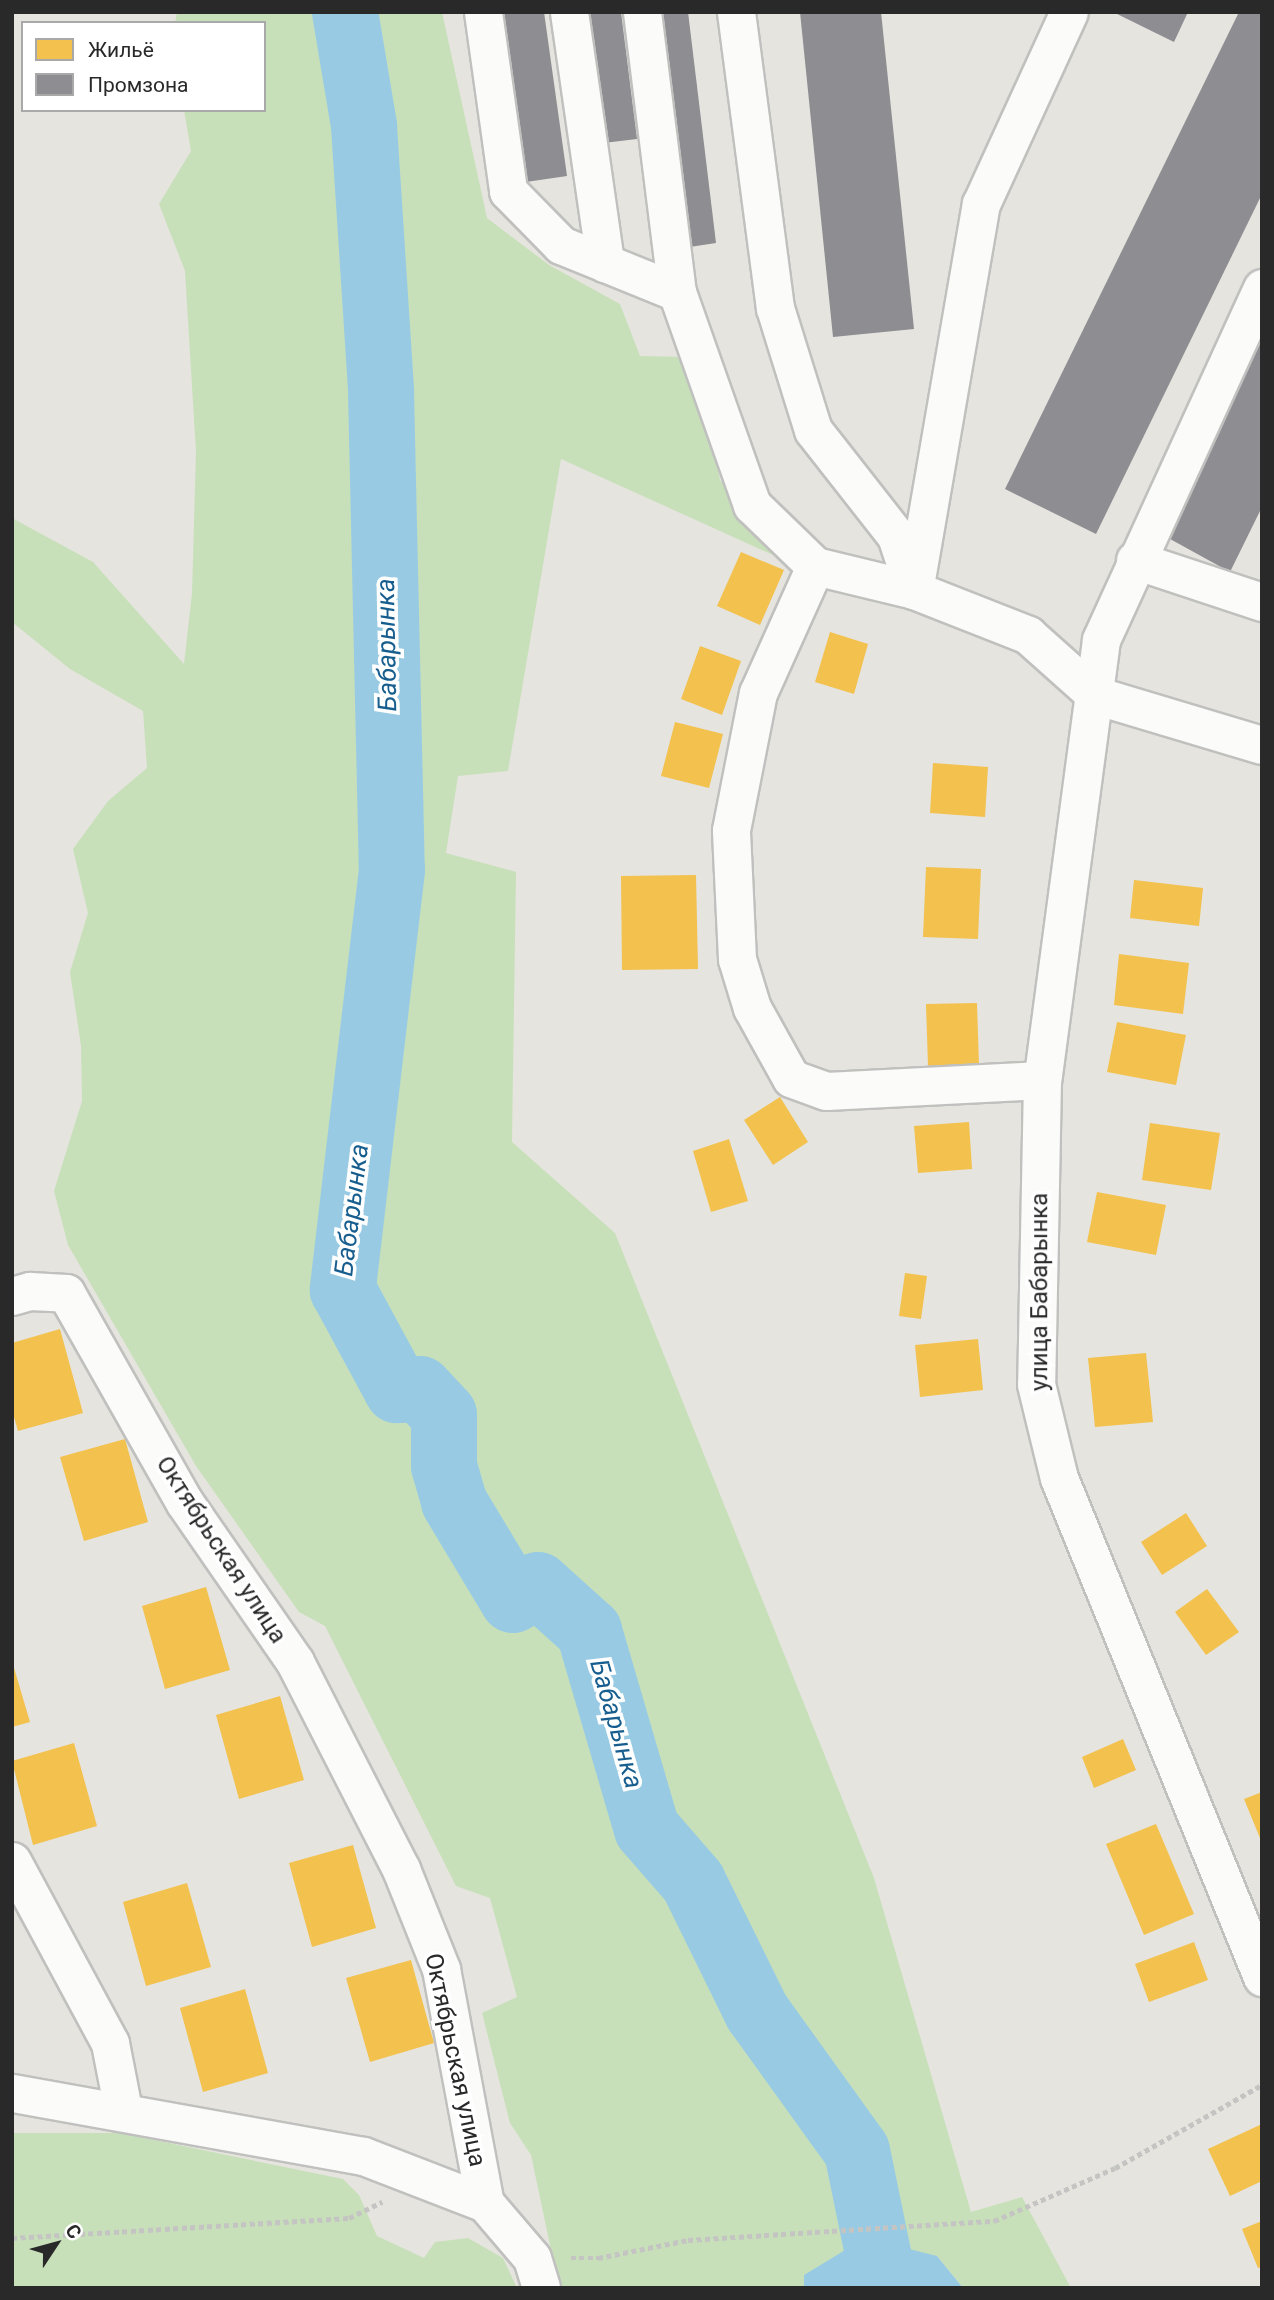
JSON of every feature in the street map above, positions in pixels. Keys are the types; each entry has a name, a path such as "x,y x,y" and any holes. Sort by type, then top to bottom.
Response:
{"street":[{"path":"483,12 508,191 561,245 677,292"},
{"path":"569,12 605,263"},
{"path":"642,12 677,292 752,505 815,566 914,590 1028,635 1095,695 1262,745"},
{"path":"736,12 775,308 813,430 896,536 914,590"},
{"path":"914,590 981,204 1069,12"},
{"name":"улица Бабарынка","path":"1262,288 1101,640 1042,1080 1036,1384 1056,1465 1262,1977"},
{"path":"1136,560 1262,603"},
{"path":"815,566 758,693 731,830 737,959 752,1008 791,1078 826,1091 1042,1080"},
{"name":"Октябрьская улица","path":"12,1296 30,1291 66,1293 185,1503 295,1662 401,1869 441,1969 485,2203"},
{"path":"12,1861 110,2043 123,2110"},
{"name":"Октябрьская улица","path":"12,2093 123,2110 363,2156 485,2203"},
{"path":"485,2203 536,2273"}],"path":[{"path":"536,2273 688,2240 939,2227 994,2221 1115,2168 1262,2085"},
{"path":"12,2238 349,2218 422,2179"}],"green space":[{"path":"177,12 442,12 487,218 549,265 620,304 640,356 683,357 711,432 720,480 793,564 561,459 508,771 458,776 446,853 516,872 512,1142 615,1233 874,1878 971,2212 1022,2197 1071,2288 963,2288 937,2256 804,2275 804,2288 559,2288 531,2155 510,2123 482,2013 517,1997 490,1898 456,1886 325,1626 299,1612 196,1466 68,1245 54,1191 82,1101 81,1046 70,972 88,913 73,849 108,801 147,768 143,711 70,669 12,622 12,518 93,562 184,664 192,593 196,452 185,271 159,204 191,151 184,112 266,112 266,21 175,21"},
{"path":"12,2133 120,2133 343,2179 359,2195 377,2236 424,2258 435,2242 468,2238 503,2258 517,2288 12,2288"}],"water":[{"path":"865,2238 937,2256 963,2288 804,2288 804,2275"}],"building: Жильё":[{"path":"741,552 784,570 760,625 717,606"},
{"path":"830,632 868,644 854,694 815,682"},
{"path":"700,646 741,661 722,715 681,699"},
{"path":"675,722 723,734 709,788 661,776"},
{"path":"933,763 988,767 985,817 930,813"},
{"path":"926,867 981,869 978,939 923,937"},
{"path":"696,875 698,969 622,970 621,876"},
{"path":"1134,880 1203,888 1199,926 1130,918"},
{"path":"1119,954 1189,963 1183,1014 1114,1005"},
{"path":"977,1003 979,1065 928,1066 926,1004"},
{"path":"1117,1022 1186,1035 1176,1085 1107,1072"},
{"path":"780,1097 808,1142 773,1165 744,1120"},
{"path":"969,1122 972,1169 918,1173 914,1126"},
{"path":"1150,1123 1220,1133 1211,1190 1142,1180"},
{"path":"729,1139 748,1201 711,1212 693,1151"},
{"path":"1097,1192 1166,1205 1156,1255 1087,1242"},
{"path":"905,1273 927,1276 921,1319 899,1316"},
{"path":"60,1329 83,1413 18,1431 12,1410 12,1343"},
{"path":"978,1339 983,1390 920,1397 915,1345"},
{"path":"1146,1353 1153,1422 1095,1427 1088,1358"},
{"path":"125,1439 148,1522 84,1541 60,1457"},
{"path":"1186,1513 1207,1546 1162,1575 1141,1542"},
{"path":"206,1587 230,1670 165,1689 142,1606"},
{"path":"1207,1589 1239,1632 1206,1655 1175,1612"},
{"path":"12,1661 30,1722 12,1727"},
{"path":"280,1696 304,1780 239,1799 216,1715"},
{"path":"1123,1739 1136,1770 1094,1788 1082,1757"},
{"path":"74,1743 97,1826 33,1845 12,1761"},
{"path":"1262,1792 1262,1843 1244,1799"},
{"path":"1156,1824 1194,1914 1144,1935 1106,1844"},
{"path":"353,1845 376,1928 312,1947 289,1863"},
{"path":"187,1883 211,1967 146,1986 123,1902"},
{"path":"1194,1942 1208,1980 1149,2002 1135,1964"},
{"path":"411,1960 434,2043 370,2062 346,1978"},
{"path":"245,1989 268,2073 203,2092 180,2008"},
{"path":"1262,2124 1262,2181 1230,2196 1208,2149"},
{"path":"1262,2221 1262,2267 1258,2268 1242,2229"}],"building: Промзона":[{"path":"502,12 544,12 567,176 526,182"},
{"path":"578,12 621,12 637,139 595,144"},
{"path":"652,12 688,12 716,243 683,248"},
{"path":"800,12 881,12 914,329 833,337"},
{"path":"1113,12 1188,12 1174,42"},
{"path":"1239,12 1262,12 1262,194 1096,534 1005,489"},
{"path":"1262,324 1262,507 1230,572 1161,534"}],"waterway":[{"name":"Бабарынка","path":"345,12 364,126 381,392 392,870 343,1290 397,1390 420,1389 444,1415 444,1466 454,1502 513,1600 538,1585 589,1631 647,1829 693,1882 757,2012 857,2151 885,2288"}]}
